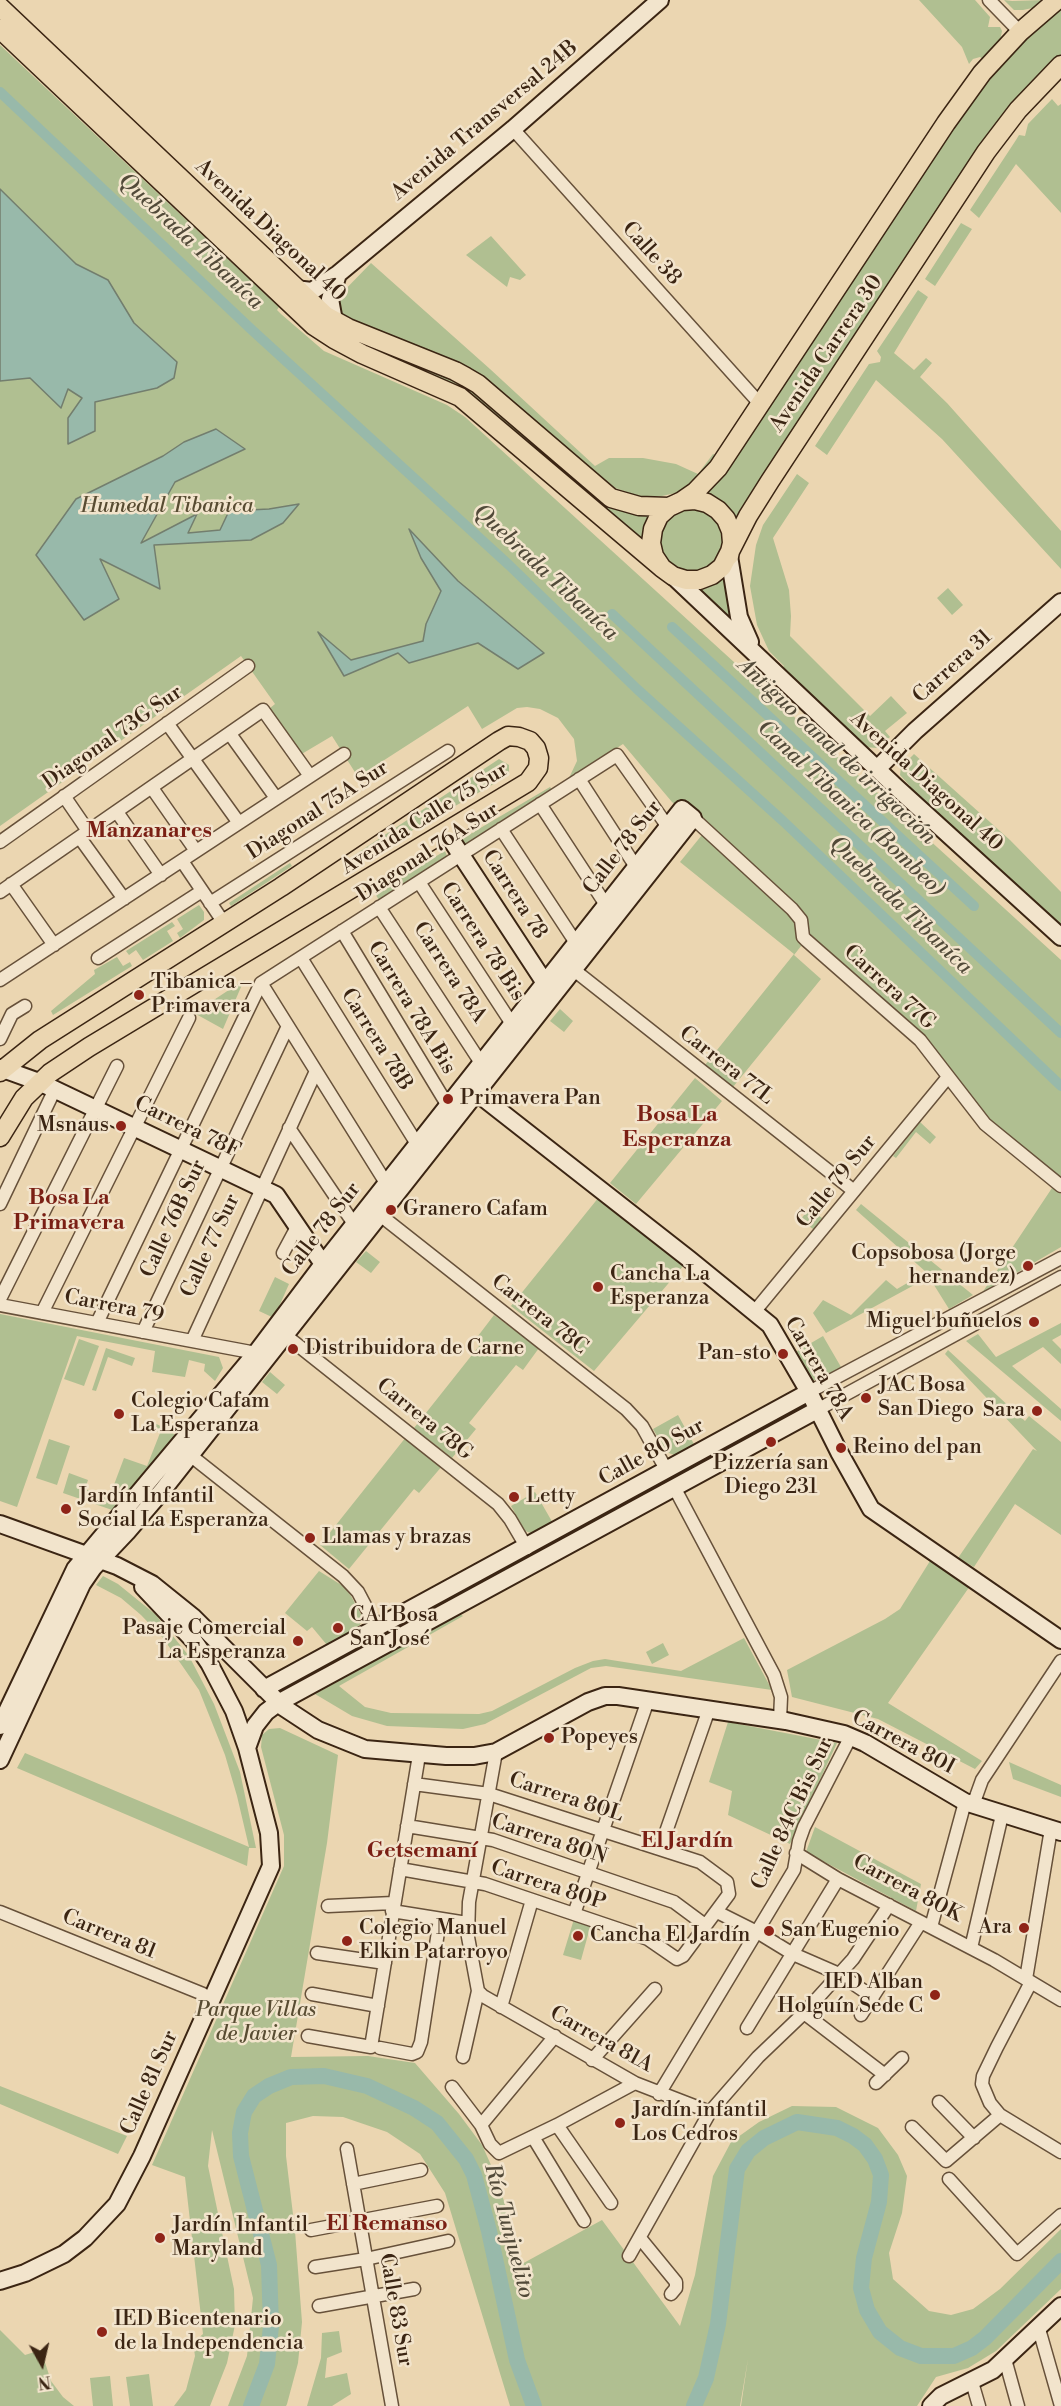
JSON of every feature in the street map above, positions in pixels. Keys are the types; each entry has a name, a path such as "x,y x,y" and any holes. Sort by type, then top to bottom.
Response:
{"main road":[{"name":"Avenida Carrera 30","path":"1057,0 1020,32 983,72 946,123 718,468 695,492 659,516 652,536 654,556 668,572 686,580 699,580 717,571 729,556 748,516 770,481 986,152 1018,110 1061,64"},
{"name":"Avenida Diagonal 40","path":"0,7 295,289 334,321 478,384 611,498 639,506 676,504 695,500 707,503 722,514 731,531 732,543 729,556"},
{"name":"Avenida Diagonal 40","path":"0,28 314,326 362,354 460,397 668,572"},
{"name":"Avenida Calle 75 Sur","path":"0,1137 18,1105 47,1085 89,1047 532,779 539,763 539,756 533,744 519,736 502,739 224,923 49,1034 1,1070"}],"street":[{"name":"Avenida Transversal 24B","path":"295,289 303,292 312,291 338,274 513,129 660,0"},
{"path":"989,0 1020,32"},
{"name":"Calle 38","path":"513,129 761,405"},
{"path":"334,321 330,299 338,274"},
{"path":"729,556 741,625 763,660"},
{"path":"668,572 763,660"},
{"name":"Carrera 31","path":"877,769 915,731 1061,602"},
{"name":"Avenida Diagonal 40","path":"763,660 877,769 1061,937"},
{"name":"Diagonal 73G Sur","path":"0,842 248,666"},
{"path":"0,892 263,710 310,776"},
{"path":"167,723 238,823"},
{"path":"230,734 276,798"},
{"name":"Diagonal 75A Sur","path":"210,903 448,751"},
{"path":"0,980 344,754"},
{"name":"Diagonal 76A Sur","path":"261,983 617,755 668,827"},
{"path":"579,779 636,867"},
{"path":"152,788 196,851"},
{"path":"64,796 84,835 124,899"},
{"path":"540,804 606,905"},
{"name":"Calle 78 Sur","path":"94,1558 134,1524 285,1335 374,1210 470,1088 574,970 693,818 682,809 481,1063 470,1088 448,1106 417,1144 386,1183 374,1210 354,1224 256,1353 94,1558"},
{"path":"117,812 161,874"},
{"name":"Carrera 77G","path":"693,818 792,909 801,920 803,937 920,1040 985,1124 1061,1186"},
{"path":"501,829 576,943"},
{"name":"Carrera 78","path":"446,832 545,983"},
{"path":"182,861 224,923"},
{"name":"Carrera 78 Bis","path":"419,882 512,1024"},
{"path":"11,884 54,945"},
{"path":"98,958 202,891"},
{"name":"Carrera 78A","path":"379,907 481,1063"},
{"name":"Carrera 78A Bis","path":"342,931 448,1106"},
{"name":"Carrera 78B","path":"301,958 417,1144"},
{"name":"Carrera 77L","path":"574,970 854,1191"},
{"path":"261,983 386,1183"},
{"path":"97,1323 261,983"},
{"path":"0,1039 12,1014 25,1006"},
{"path":"42,1313 189,1018"},
{"name":"Calle 76B Sur","path":"143,1332 288,1026"},
{"path":"0,1299 117,1066"},
{"name":"Carrera 78F","path":"1,1070 47,1085 280,1198 323,1264"},
{"name":"Calle 77 Sur","path":"192,1341 316,1071"},
{"name":"Calle 79 Sur","path":"755,1311 948,1077"},
{"path":"0,1204 47,1085"},
{"name":"Carrera 78A","path":"470,1088 755,1311 774,1330 871,1509 1061,1640"},
{"path":"289,1128 354,1224"},
{"name":"Carrera 78C","path":"374,1210 626,1409 646,1432 667,1471"},
{"path":"284,1253 298,1225"},
{"name":"Calle 80 Sur","path":"264,1689 809,1392 1061,1258"},
{"name":"Calle 80 Sur","path":"278,1703 1061,1277"},
{"name":"Carrera 79","path":"0,1305 256,1353"},
{"name":"Carrera 78G","path":"285,1335 498,1504 510,1519 526,1548"},
{"path":"190,1455 343,1576 357,1592 377,1628"},
{"path":"674,1487 774,1675 781,1697 780,1720"},
{"path":"0,1524 126,1570 169,1596 278,1703 306,1723 346,1743 372,1751 419,1755 460,1756 496,1752 472,1882 467,1923 478,1991 463,2057"},
{"path":"0,1726 69,1578 94,1558"},
{"path":"0,1760 94,1558"},
{"name":"Calle 81 Sur","path":"0,2281 25,2273 64,2254 85,2238 117,2204 142,2156 270,1869 271,1848 247,1748 234,1711 209,1663 194,1641 165,1608 126,1570"},
{"path":"861,2015 926,1925 969,1803 991,1765 1061,1661"},
{"name":"Carrera 80I","path":"496,1752 596,1699 618,1696 648,1700 780,1720 851,1736 969,1803 1056,1830"},
{"path":"574,1914 648,1700"},
{"path":"247,1748 255,1726 266,1712 278,1703"},
{"path":"660,1849 709,1709"},
{"name":"Calle 84C Bis Sur","path":"659,2094 794,1870 796,1853 804,1827 851,1736"},
{"path":"376,2048 378,2006 419,1755"},
{"name":"Carrera 80L","path":"414,1784 489,1794 700,1863 727,1882 729,1887 729,1894 717,1912"},
{"path":"971,1948 1002,1815"},
{"name":"Carrera 80N","path":"407,1826 494,1840 674,1902 705,1925"},
{"path":"1056,1830 1028,1981 983,2076 982,2084 984,2093 1000,2115 1061,2152"},
{"name":"Calle 81 Sur","path":"0,2271 37,2259 63,2243 87,2223 107,2199 133,2152 271,1848"},
{"name":"Carrera 80K","path":"796,1853 838,1879 971,1948 1061,2000"},
{"name":"Carrera 80P","path":"400,1869 472,1882 532,1900 648,1939 677,1959 683,1956 705,1925"},
{"path":"747,2028 838,1879"},
{"path":"501,2007 532,1900"},
{"path":"629,2256 710,2112 758,2057 804,2013 853,1959 889,1905"},
{"path":"328,1906 393,1907 467,1923"},
{"name":"Carrera 81","path":"0,1912 203,1994"},
{"path":"705,1925 717,1912 757,1932 793,1954 839,1974 873,1997"},
{"path":"308,2036 412,2054 417,2052 421,2042 440,1919"},
{"path":"317,1953 385,1962"},
{"path":"592,2060 655,1989"},
{"name":"Carrera 81A","path":"478,1991 501,2007 635,2083 710,2112"},
{"path":"312,1994 378,2006"},
{"path":"804,2013 880,2079 902,2058"},
{"path":"481,2125 555,2036"},
{"path":"452,2087 481,2125 488,2142 499,2153 635,2083"},
{"path":"939,2102 974,2138"},
{"path":"912,2127 946,2161 1000,2115"},
{"path":"557,2125 611,2203"},
{"path":"533,2137 584,2221"},
{"name":"Calle 83 Sur","path":"347,2149 392,2406"},
{"path":"353,2184 421,2170"},
{"path":"949,2179 1017,2254 1061,2215"},
{"path":"311,2230 437,2206"},
{"path":"640,2238 676,2282 676,2288 672,2294"},
{"path":"315,2267 366,2259 448,2241"},
{"path":"319,2306 414,2289"},
{"path":"932,2405 941,2396 993,2370 1061,2306"},
{"path":"1039,2329 1061,2406"},
{"path":"1005,2359 1018,2406"},
{"path":"972,2382 979,2406"}],"green space":[{"path":"919,0 975,0 990,17 988,27 1000,27 1002,31 1000,41 983,59 980,57 973,59 969,64 962,47"},
{"path":"1004,0 1046,0 1037,7 1014,10"},
{"path":"1061,6 1061,58 737,519 728,508 701,495 986,79 1011,51"},
{"name":"Humedal Tibanica","path":"0,45 279,307 277,310 281,314 324,351 447,405 465,417 1061,960 1061,1185 985,1125 931,1052 805,941 794,955 821,979 733,1087 705,1065 794,954 680,862 706,830 672,802 623,744 568,780 577,761 574,739 558,718 540,709 517,708 482,729 468,706 358,777 332,736 300,755 269,709 275,704 241,656 0,826"},
{"path":"1052,99 1058,106 1061,104 1061,213 1016,164 979,218 970,210 1019,135 1025,136 1028,124"},
{"path":"961,223 972,229 935,286 925,279"},
{"path":"491,236 526,275 520,280 510,277 507,287 466,255"},
{"path":"371,263 595,466 609,458 643,458 676,464 698,474 713,454 720,457 704,479 680,492 662,496 639,496 615,488 478,373 342,316 338,310 338,297"},
{"path":"918,290 928,297 894,353 914,370 926,358 932,363 920,377 947,403 1061,531 1061,569 942,439 876,380 827,455 815,446 869,364 880,362 881,357 877,351"},
{"path":"310,308 462,382 600,498 658,511 646,543 479,403 359,347"},
{"path":"797,474 809,483 773,538 789,590 790,636 870,716 891,696 907,713 885,731 890,737 877,748 864,747 781,670 784,666 769,651 757,625 750,586 756,545 763,525"},
{"path":"681,507 704,508 721,522 726,544 712,568 686,574 662,559 658,531 663,520"},
{"path":"727,570 738,631 691,587"},
{"path":"948,588 963,605 952,615 937,598"},
{"path":"914,754 1010,840 1061,892 1061,927 908,789 910,786 900,775 901,767"},
{"path":"499,759 509,765 506,777 357,862 353,856"},
{"path":"550,787 553,791 464,846 460,840"},
{"path":"445,851 447,856 379,900 374,892"},
{"path":"290,863 292,866 231,906 229,903"},
{"path":"199,905 204,912 204,920 180,938 177,933 183,929 177,919"},
{"path":"172,922 175,926 167,931 173,941 143,960 136,950 129,955 126,951"},
{"path":"117,957 123,966 130,962 132,966 53,1015 51,1011 95,974 94,970"},
{"path":"244,980 223,1029 194,1013"},
{"path":"560,1009 573,1021 564,1032 550,1021"},
{"path":"695,1078 722,1101 636,1204 610,1183"},
{"path":"920,1122 936,1137 930,1144 916,1132 896,1158 893,1156"},
{"path":"1052,1188 1061,1194 1061,1247 982,1293"},
{"name":"Cancha La Esperanza","path":"599,1197 684,1265 594,1371 511,1306"},
{"path":"861,1204 973,1295 949,1309 929,1277 826,1333 813,1313 823,1300 851,1315 886,1280 897,1289 926,1272 856,1210"},
{"path":"809,1209 825,1220 816,1231 800,1220"},
{"path":"366,1251 380,1262 371,1273 356,1262"},
{"path":"275,1277 289,1284 274,1318 259,1311"},
{"path":"0,1314 219,1357 223,1368 215,1381 204,1371 205,1364 189,1360 185,1377 152,1372 155,1351 77,1336 17,1507 0,1501"},
{"path":"494,1315 539,1348 523,1370 516,1365 469,1423 476,1429 452,1458 414,1428 483,1341 478,1336"},
{"path":"1061,1323 1061,1335 1052,1340 1061,1349 1061,1364 1043,1347 1012,1366 1061,1409 1061,1421 966,1341 978,1334 996,1357"},
{"path":"823,1336 841,1367 817,1380 812,1380 807,1376 794,1353"},
{"path":"79,1339 99,1346 84,1386 64,1379"},
{"path":"106,1348 135,1358 132,1366 108,1357 96,1391 92,1390"},
{"path":"948,1350 1025,1421 1029,1416 1061,1442 1061,1535 1015,1504 974,1567 958,1558 1033,1449 1037,1451 945,1354"},
{"path":"270,1372 285,1385 277,1394 262,1382"},
{"path":"678,1415 695,1446 677,1456 666,1452 653,1429"},
{"path":"150,1421 178,1437 115,1511 63,1493 69,1473 88,1480 85,1489 109,1498 124,1458 147,1466 160,1433 148,1428"},
{"path":"406,1437 443,1465 419,1493 414,1489 349,1569 320,1545"},
{"path":"49,1439 70,1446 57,1485 36,1478"},
{"path":"535,1492 554,1525 536,1535 525,1531 511,1506"},
{"path":"930,1561 970,1586 888,1703 982,1761 975,1769 878,1719 792,1697 787,1670 900,1609"},
{"path":"319,1571 343,1586 362,1616 360,1625 327,1645 312,1627 307,1631 285,1613"},
{"path":"103,1576 118,1584 155,1614 189,1656 214,1704 240,1772 256,1848 249,1848 247,1866 17,1768 25,1753 249,1847 225,1755 199,1690 163,1638 141,1615 121,1598 96,1585"},
{"path":"460,1614 463,1616 339,1686 365,1707 391,1713 479,1714 492,1711 593,1661 605,1659 681,1671 744,1638 772,1690 606,1666 591,1668 485,1724 463,1729 387,1726 352,1716 315,1694"},
{"path":"663,1643 669,1655 652,1664 646,1652"},
{"path":"728,1722 837,1743 790,1844 728,1815 732,1791 709,1782"},
{"name":"Parque Villas de Javier","path":"280,1728 338,1755 327,1843 291,2057 368,2056 415,2063 459,2114 482,2145 496,2176 510,2220 520,2265 602,2220 680,2326 695,2275 713,2176 731,2142 759,2122 792,2106 836,2107 878,2128 898,2155 907,2176 902,2213 889,2253 893,2279 929,2311 951,2315 973,2309 1000,2289 1061,2229 1061,2289 996,2351 968,2368 936,2377 917,2406 741,2406 748,2359 740,2406 510,2406 445,2193 420,2154 387,2132 343,2117 313,2116 286,2123 286,2156 302,2322 298,2363 287,2404 286,2406 228,2406 247,2356 253,2298 212,2130 208,2166 234,2289 235,2325 227,2363 210,2406 174,2406 186,2390 195,2356 193,2343 203,2334 185,2177 152,2165 284,1866 284,1835 261,1747 262,1735 269,1729"},
{"path":"1009,1762 1061,1785 1061,1797 1013,1779"},
{"path":"815,1827 921,1884 916,1911 806,1852"},
{"name":"Cancha El Jardín","path":"574,1919 591,1924 581,1960 563,1955"},
{"path":"0,2086 127,2136 118,2154 0,2104"},
{"path":"0,2330 25,2355 41,2350 51,2381 63,2397 74,2406 0,2406"},
{"path":"339,2331 342,2352 327,2358 325,2378 347,2373 351,2394 332,2406 307,2406 321,2358 322,2333"},
{"path":"149,2374 153,2406 130,2406 126,2377"},
{"path":"110,2376 113,2406 93,2406 90,2378"}],"shaded area":[{"path":"0,189 76,264 108,280 134,323 177,362 174,378 157,388 95,402 95,431 68,444 68,418 82,398 68,389 61,408 30,378 0,381"},
{"path":"216,429 245,449 175,482 141,543 197,514 188,533 220,530 229,511 269,509 299,504 283,523 251,540 154,545 160,589 100,559 119,599 84,620 36,555 76,499 163,456 184,442"},
{"path":"409,529 458,581 544,653 518,669 478,643 409,663 398,653 344,676 318,632 351,660 423,641 426,624 441,591 421,558"}],"waterway":[{"name":"Quebrada Tibaníca","path":"0,92 252,330 509,565 637,689 783,821 1061,1086"},
{"name":"Canal Tibanica (Bombeo)","path":"612,614 1061,1033"},
{"name":"Antiguo canal de irrigación","path":"672,627 974,906"},
{"name":"Río Tunjuelito","path":"251,2406 267,2364 271,2326 269,2265 241,2156 240,2133 244,2112 254,2096 269,2086 291,2077 324,2076 367,2086 414,2108 437,2123 466,2159 474,2175 489,2231 517,2360 534,2406"},
{"name":"Río Tunjuelito","path":"694,2406 706,2378 718,2324 737,2169 748,2151 764,2138 797,2122 837,2128 865,2145 875,2159 881,2175 879,2202 864,2258 861,2288 867,2310 880,2332 900,2348 921,2356 954,2356 972,2348 985,2338 1061,2261"}],"place":[{"name":"Tibanica – Primavera","path":"139,995"},
{"name":"Primavera Pan","path":"448,1099"},
{"name":"Msnaus","path":"121,1126"},
{"name":"Granero Cafam","path":"391,1210"},
{"name":"Copsobosa (Jorge hernandez)","path":"1028,1266"},
{"name":"Cancha La Esperanza","path":"598,1287"},
{"name":"Miguel buñuelos","path":"1034,1322"},
{"name":"Distribuidora de Carne","path":"293,1349"},
{"name":"Pan-sto","path":"783,1354"},
{"name":"JAC Bosa San Diego","path":"866,1398"},
{"name":"Sara","path":"1037,1411"},
{"name":"Colegio Cafam La Esperanza","path":"119,1414"},
{"name":"Pizzería san Diego 231","path":"771,1442"},
{"name":"Reino del pan","path":"841,1448"},
{"name":"Letty","path":"514,1497"},
{"name":"Jardín Infantil Social La Esperanza","path":"66,1509"},
{"name":"Llamas y brazas","path":"310,1538"},
{"name":"CAI Bosa San José","path":"338,1628"},
{"name":"Pasaje Comercial La Esperanza","path":"298,1641"},
{"name":"Popeyes","path":"549,1738"},
{"name":"Ara","path":"1024,1928"},
{"name":"San Eugenio","path":"769,1931"},
{"name":"Cancha El Jardín","path":"578,1936"},
{"name":"Colegio Manuel Elkin Patarroyo","path":"347,1941"},
{"name":"IED Alban Holguín Sede C","path":"935,1995"},
{"name":"Jardín infantil Los Cedros","path":"620,2123"},
{"name":"Jardín Infantil Maryland","path":"160,2238"},
{"name":"IED Bicentenario de la Independencia","path":"102,2332"}],"district":[{"name":"Manzanares","path":"149,832"},
{"name":"Bosa La Esperanza","path":"677,1128"},
{"name":"Bosa La Primavera","path":"69,1212"},
{"name":"El Jardín","path":"687,1842"},
{"name":"Getsemaní","path":"422,1852"},
{"name":"El Remanso","path":"387,2225"}]}
